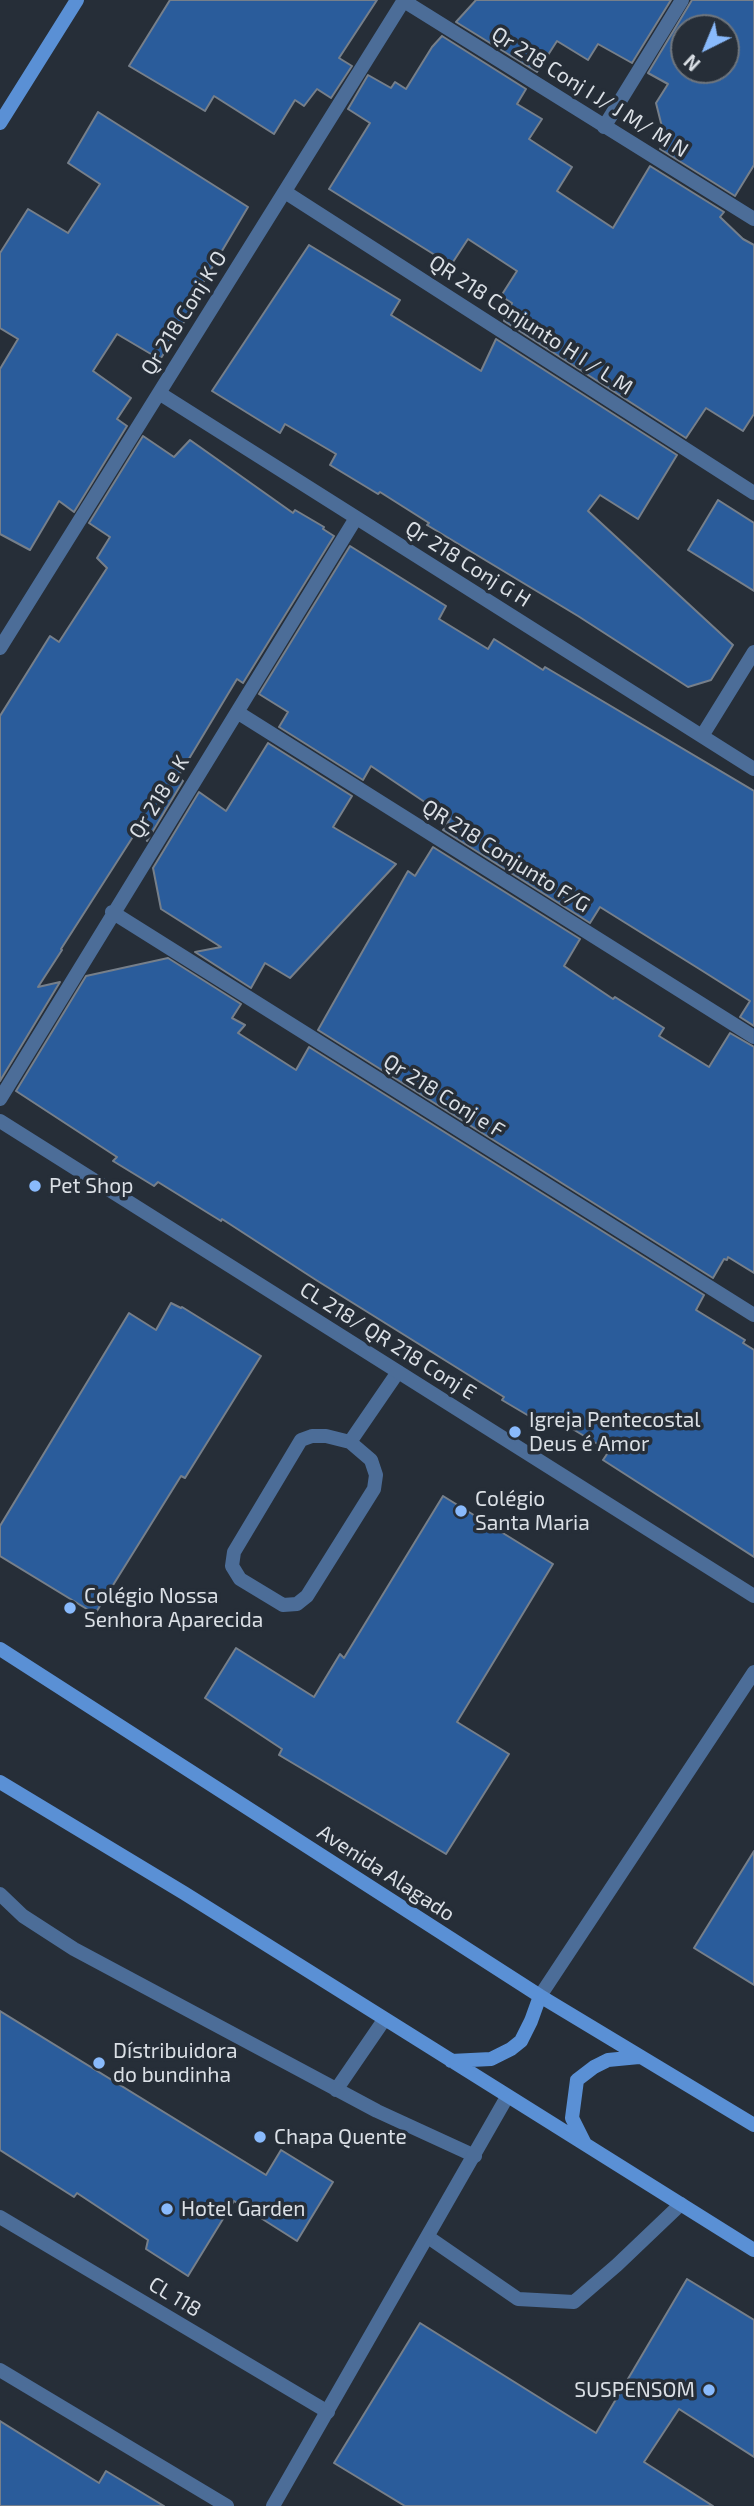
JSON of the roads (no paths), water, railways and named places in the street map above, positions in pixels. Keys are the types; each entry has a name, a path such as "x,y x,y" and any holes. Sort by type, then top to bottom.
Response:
{"main road":[{"path":"0,123 77,0"},
{"name":"Avenida Alagado","path":"0,1649 540,1996 754,2125"},
{"path":"0,1657 16,1659"},
{"path":"0,1782 184,1893 754,2250"},
{"path":"452,2061 491,2059 511,2049 521,2041 540,1996"},
{"path":"585,2144 572,2118 577,2081 608,2060 639,2057"}],"street":[{"name":"Qr 218 Conj I J/ J M/ M N","path":"404,0 754,219"},
{"name":"Qr 218 Conj K O","path":"0,648 404,0"},
{"path":"604,127 682,0"},
{"name":"QR 218 Conjunto H I / L M","path":"285,192 754,493"},
{"name":"Qr 218 Conj G H","path":"159,393 754,769"},
{"name":"Qr 218 e K","path":"0,1099 356,518"},
{"path":"702,736 754,652"},
{"name":"QR 218 Conjunto F/G","path":"237,712 754,1037"},
{"name":"Qr 218 Conj e F","path":"113,912 754,1315"},
{"name":"CL 218/ QR 218 Conj E","path":"0,1121 754,1596"},
{"path":"350,1442 398,1372"},
{"path":"312,1436 326,1436 350,1442 371,1460 376,1475 374,1489 307,1596 297,1604 283,1605 240,1579 233,1566 234,1552 301,1440 312,1436"},
{"path":"540,1996 754,1672"},
{"path":"0,1894 23,1916 74,1949 377,2112 475,2156"},
{"path":"336,2090 384,2020"},
{"path":"273,2506 507,2097"},
{"path":"428,2237 518,2299 574,2302 618,2265 681,2204"},
{"name":"CL 118","path":"0,2217 328,2412"},
{"path":"0,2370 227,2506"}],"place":[{"name":"Pet Shop","path":"35,1186"},
{"name":"Igreja Pentecostal Deus é Amor","path":"515,1432"},
{"name":"Colégio Santa Maria","path":"461,1511"},
{"name":"Colégio Nossa Senhora Aparecida","path":"70,1608"},
{"name":"Dístribuidora do bundinha","path":"99,2063"},
{"name":"Chapa Quente","path":"260,2137"},
{"name":"Hotel Garden","path":"167,2209"},
{"name":"SUSPENSOM","path":"709,2390"}]}
